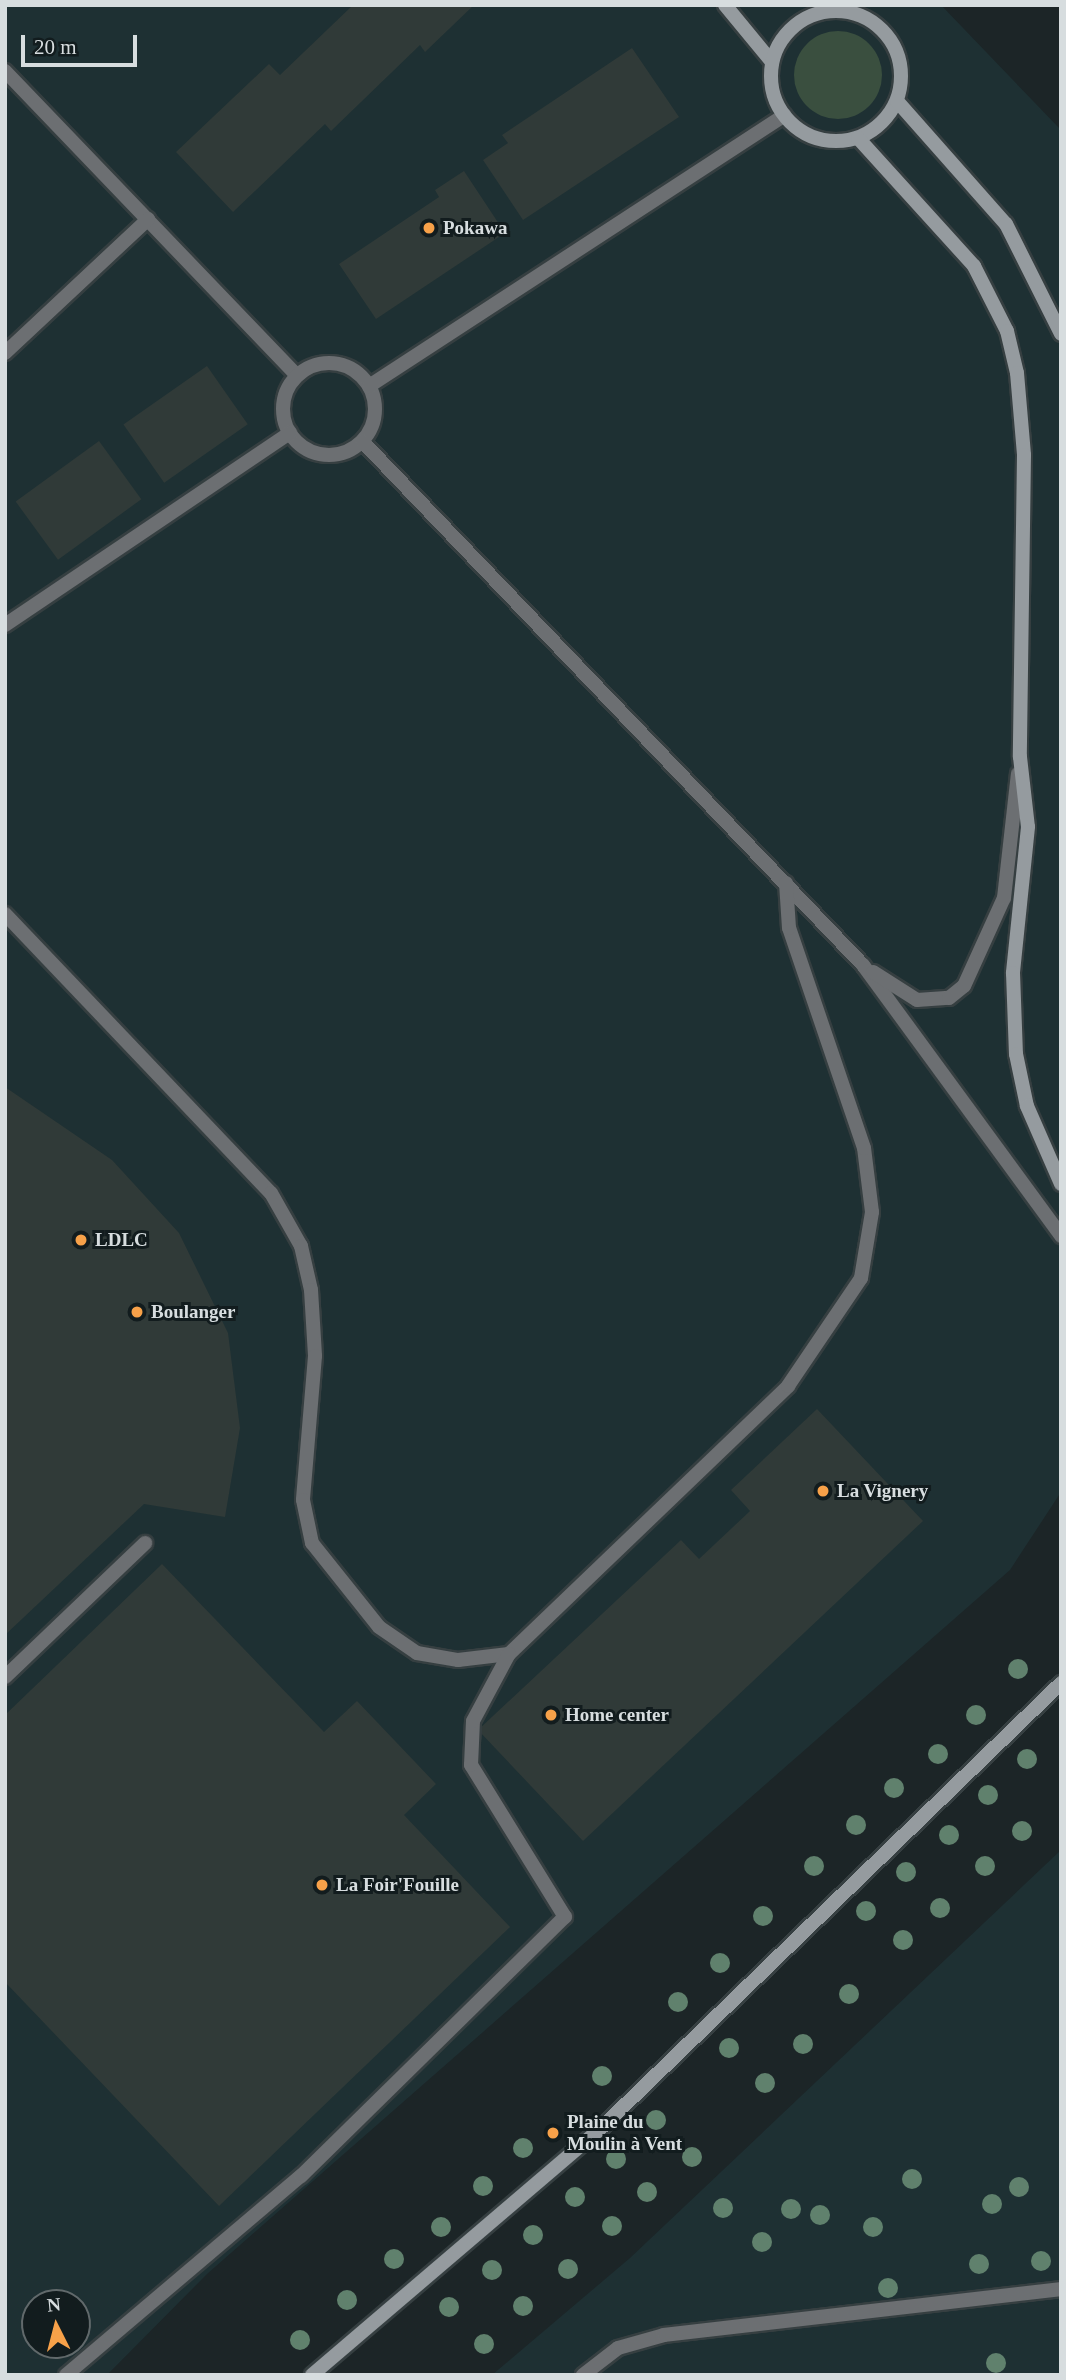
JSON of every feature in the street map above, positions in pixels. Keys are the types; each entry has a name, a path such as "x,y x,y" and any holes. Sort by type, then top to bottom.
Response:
{"street":[{"path":"725,5 772,62"},
{"path":"809,10 834,10 875,23 900,58 897,101 858,138 816,138 784,115 773,90 772,62 788,34 809,10"},
{"path":"897,101 1006,224 1061,334"},
{"path":"858,138 974,266 1007,331 1024,455 1020,757 1028,827 1013,973 1016,1054 1027,1106 1061,1184"},
{"path":"312,2375 589,2139 1061,1683"}],"lane":[{"path":"5,71 297,376"},
{"path":"369,386 784,115"},
{"path":"5,353 148,219"},
{"path":"343,365 369,386 375,415 362,441 324,455 290,433 283,403 297,376 311,367 343,365"},
{"path":"5,625 290,433"},
{"path":"362,441 863,965 1061,1236"},
{"path":"863,965 917,1000 949,998 964,986 1004,898 1020,757"},
{"path":"66,2375 301,2176 565,1917 471,1765 473,1721 509,1654 788,1386 804,1360 834,1326 861,1278 872,1212 852,1106 789,928 786,883"},
{"path":"5,914 252,1168 301,1246 315,1356 303,1500 312,1543 328,1571 379,1627 417,1653 458,1660 509,1654"},
{"path":"5,1677 145,1543"},
{"path":"583,2375 618,2348 664,2335 1061,2289"}],"shaded area":[{"path":"5,5 941,5 1061,130 1061,1492 1010,1570 207,2274 107,2375 5,2375"},
{"path":"1061,1850 1061,2375 492,2375 630,2258"}],"green space":[{"path":"838,31 855,34 869,44 879,58 882,75 879,92 869,106 855,116 838,119 821,116 807,106 797,92 794,75 797,58 807,44 821,34"}],"building":[{"path":"353,5 474,5 425,52 420,45 331,131 325,124 233,212 176,152 269,64 280,75"},
{"path":"632,48 679,117 523,220 483,160 508,143 502,135"},
{"path":"464,171 505,233 376,319 339,264 439,197 435,190"},
{"path":"207,366 248,424 164,483 123,425"},
{"path":"99,441 141,499 58,560 16,502"},
{"path":"5,1087 112,1160 179,1233 228,1333 240,1428 225,1517 144,1504 5,1635"},
{"path":"817,1409 923,1521 583,1841 478,1730 681,1540 699,1559 750,1511 731,1490"},
{"path":"162,1564 324,1732 357,1701 436,1784 404,1815 510,1927 219,2206 5,1982 5,1715"}],"place":[{"name":"Pokawa","path":"429,228"},
{"name":"LDLC","path":"81,1240"},
{"name":"Boulanger","path":"137,1312"},
{"name":"La Vignery","path":"823,1491"},
{"name":"Home center","path":"551,1715"},
{"name":"La Foir'Fouille","path":"322,1885"},
{"name":"Plaine du Moulin à Vent","path":"553,2133"}]}
